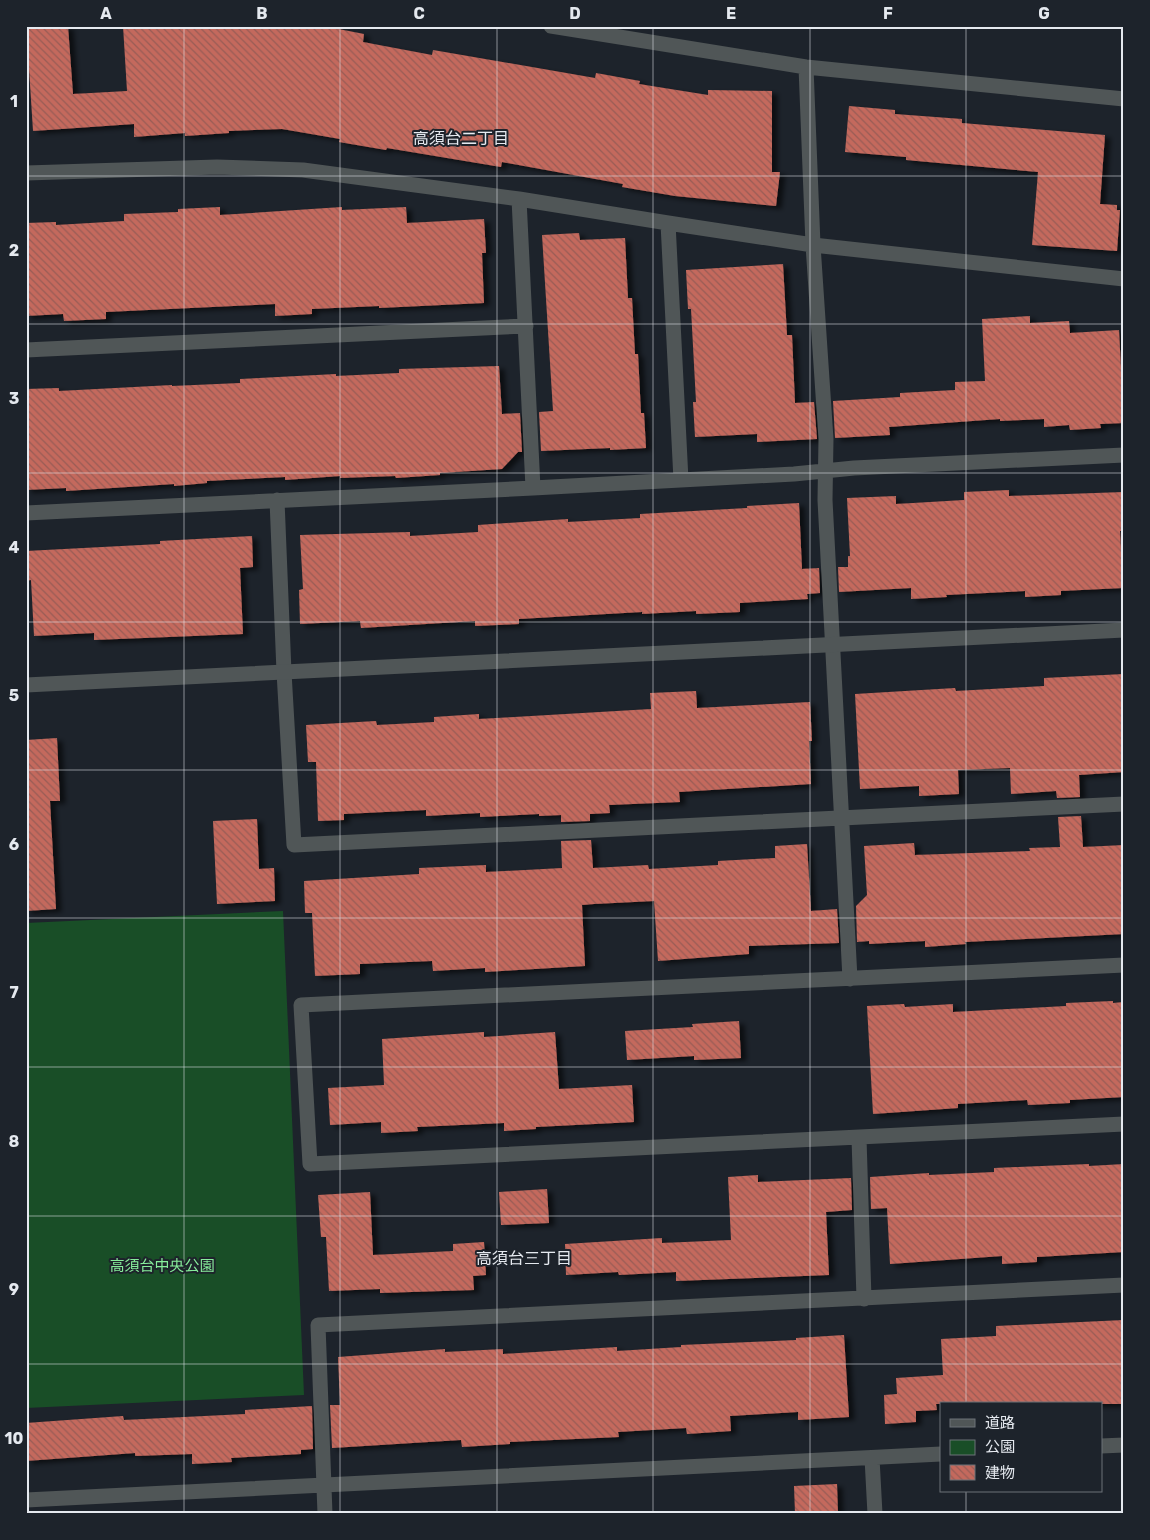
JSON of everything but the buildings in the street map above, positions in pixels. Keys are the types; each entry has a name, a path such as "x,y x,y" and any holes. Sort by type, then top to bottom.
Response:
{"street":[{"path":"551,26 806,67 1124,99"},
{"path":"806,67 813,245 826,439 825,500 850,979"},
{"path":"26,173 217,167 303,170 519,199 813,245 1124,279"},
{"path":"519,199 533,488"},
{"path":"668,223 682,480"},
{"path":"26,350 526,326"},
{"path":"26,513 533,488 854,468 1124,455"},
{"path":"277,500 294,845 1124,804"},
{"path":"26,685 1124,630"},
{"path":"1124,965 301,1005 310,1164 1124,1124"},
{"path":"859,1138 864,1299"},
{"path":"325,1514 318,1325 1124,1285"},
{"path":"1102,1446 1124,1445"},
{"path":"26,1500 940,1454"},
{"path":"872,1458 875,1514"}],"green space":[{"name":"高須台中央公園","path":"283,911 304,1395 26,1408 26,923"}],"district":[{"name":"高須台二丁目","path":"461,138"},
{"name":"高須台三丁目","path":"524,1258"}]}
